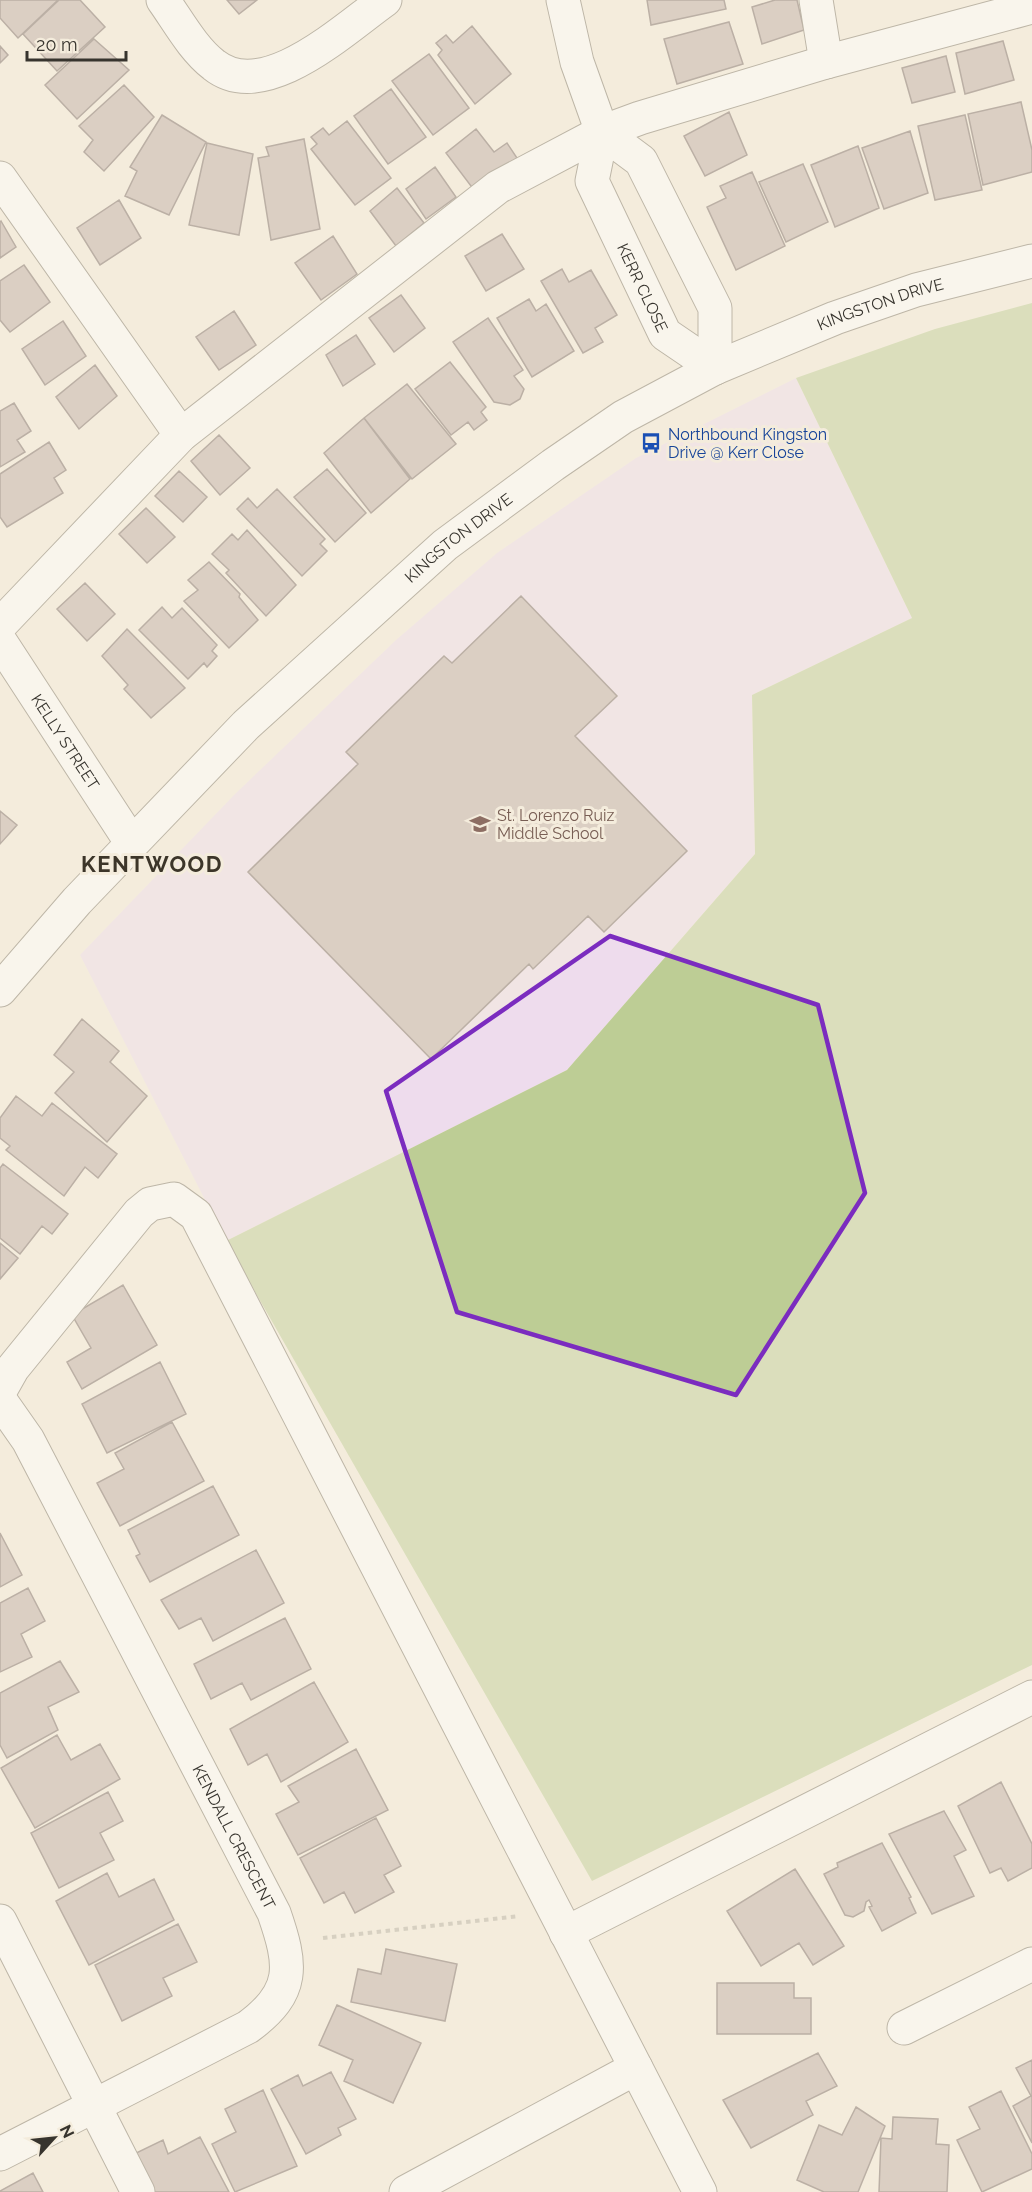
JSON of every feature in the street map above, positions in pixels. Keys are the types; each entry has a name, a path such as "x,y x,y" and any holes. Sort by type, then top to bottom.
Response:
{"street":[{"path":"163,0 214,66 237,76 258,78 288,68 385,0"},
{"path":"563,0 577,62 602,132 641,161 715,308 715,368"},
{"path":"816,0 826,62"},
{"path":"0,626 181,435 498,187 602,132 826,62 1032,7"},
{"name":"KERR CLOSE","path":"602,132 592,181 615,231 665,334 715,368"},
{"path":"0,178 181,435"},
{"name":"KINGSTON DRIVE","path":"0,990 131,842 246,725 445,545 503,500 623,417 715,368 835,318 916,290 1032,261"},
{"name":"KELLY STREET","path":"0,641 131,842"},
{"path":"0,1390 13,1368 139,1213 150,1204 174,1199 196,1215 700,2192"},
{"name":"KENDALL CRESCENT","path":"0,1400 28,1440 274,1913 285,1945 288,1970 283,1990 269,2012 248,2027 0,2154"},
{"path":"560,1923 1032,1697"},
{"path":"0,1921 138,2192"},
{"path":"904,2028 1032,1964"},
{"path":"406,2192 636,2068"}],"path":[{"path":"323,1938 560,1923"}],"highlighted area":[{"path":"610,936 818,1005 865,1193 736,1395 457,1312 386,1091"}],"shaded area":[{"name":"St. Lorenzo Ruiz Middle School","path":"796,378 912,618 752,695 755,854 567,1070 226,1241 80,955 235,794 396,640 497,553 636,458"}],"green space":[{"path":"1032,303 1032,1665 592,1881 226,1241 567,1070 755,854 752,695 912,618 796,378 935,329"}],"building":[{"path":"0,0 58,0 18,38 0,18"},
{"path":"59,0 80,0 105,27 57,71 23,34"},
{"path":"227,0 257,0 239,14"},
{"path":"647,0 724,0 726,9 651,25"},
{"path":"775,0 797,0 804,30 762,44 752,7"},
{"path":"729,22 743,64 677,84 664,39"},
{"path":"472,26 511,74 475,104 438,55 442,50 436,43 446,35 453,43"},
{"path":"94,39 129,70 77,119 45,85"},
{"path":"1003,41 1014,80 965,94 956,53"},
{"path":"0,46 8,55 0,63"},
{"path":"429,54 469,108 433,135 392,81"},
{"path":"946,56 955,92 912,103 902,68"},
{"path":"124,85 154,117 104,171 84,152 93,140 79,126"},
{"path":"391,89 426,137 388,164 354,116"},
{"path":"1021,102 1032,150 1032,172 983,185 968,114"},
{"path":"729,112 747,155 705,176 684,136"},
{"path":"162,115 206,142 169,215 125,196 137,171 130,167"},
{"path":"965,115 982,190 935,200 918,126"},
{"path":"347,121 391,178 355,205 311,149 317,144 311,137 323,128 329,135"},
{"path":"476,129 494,152 507,143 517,158 474,190 446,153"},
{"path":"910,131 928,193 884,209 862,148"},
{"path":"304,139 320,229 271,240 258,158 269,156 266,147"},
{"path":"207,143 253,154 239,235 189,225"},
{"path":"858,146 879,208 835,227 811,165"},
{"path":"803,164 828,222 786,242 759,182"},
{"path":"435,167 456,197 426,219 406,189"},
{"path":"752,172 785,246 736,270 707,207 726,198 720,186"},
{"path":"397,188 424,223 396,246 370,211"},
{"path":"119,200 141,238 100,265 77,228"},
{"path":"0,222 16,247 0,258"},
{"path":"502,234 524,269 486,291 465,256"},
{"path":"333,236 357,274 321,300 295,263"},
{"path":"24,265 50,302 10,332 0,320 0,281"},
{"path":"562,269 569,282 591,270 617,315 595,328 603,342 583,353 541,281"},
{"path":"401,295 425,328 394,352 369,318"},
{"path":"529,299 536,311 546,304 574,351 532,377 497,318"},
{"path":"234,311 256,345 219,370 196,337"},
{"path":"488,318 523,370 514,376 524,389 520,399 510,405 494,402 453,342"},
{"path":"63,321 86,356 45,385 22,349"},
{"path":"356,335 375,364 343,386 326,355"},
{"path":"450,362 486,407 481,412 487,420 474,430 468,422 451,435 415,389"},
{"path":"95,365 117,396 79,429 56,397"},
{"path":"407,384 456,444 412,479 364,418"},
{"path":"14,403 31,431 17,440 25,452 0,467 0,411"},
{"path":"364,418 410,479 371,513 324,453"},
{"path":"219,435 250,468 220,495 191,461"},
{"path":"49,442 66,470 54,478 63,493 7,527 0,517 0,474"},
{"path":"327,469 366,513 335,542 294,497"},
{"path":"179,471 207,497 183,522 155,496"},
{"path":"277,489 325,539 320,544 327,551 302,576 237,509 248,498 257,508"},
{"path":"146,508 175,537 147,563 119,534"},
{"path":"247,530 296,585 266,616 226,573 229,570 212,554 232,534 238,540"},
{"path":"209,562 240,594 239,597 258,620 229,648 184,601 198,590 188,580"},
{"path":"85,583 115,614 87,641 57,609"},
{"path":"521,596 617,696 575,736 687,851 604,932 588,916 533,969 529,964 431,1059 248,872 358,764 346,752 444,656 452,663"},
{"path":"162,607 172,618 182,608 217,645 212,651 217,656 207,667 204,663 188,679 139,630"},
{"path":"127,629 185,688 151,718 124,689 128,685 102,656"},
{"path":"0,811 17,825 0,844"},
{"path":"82,1019 119,1051 110,1062 147,1096 107,1142 55,1093 74,1072 54,1055"},
{"path":"16,1096 42,1116 52,1103 117,1154 98,1178 85,1167 64,1196 6,1150 10,1146 0,1138 0,1118"},
{"path":"3,1164 68,1214 52,1234 42,1226 20,1254 0,1238 0,1168"},
{"path":"0,1243 18,1258 0,1279"},
{"path":"123,1285 157,1345 82,1389 67,1362 91,1348 72,1315"},
{"path":"160,1362 186,1414 107,1453 82,1404"},
{"path":"172,1422 204,1481 120,1526 97,1483 124,1469 115,1453"},
{"path":"213,1486 239,1535 150,1582 136,1556 140,1554 128,1530"},
{"path":"0,1533 22,1575 0,1587"},
{"path":"256,1550 284,1603 213,1641 201,1618 179,1629 161,1600"},
{"path":"28,1588 45,1621 21,1634 32,1657 0,1672 0,1603"},
{"path":"285,1618 311,1669 251,1700 242,1683 211,1699 194,1664"},
{"path":"60,1661 79,1692 48,1707 58,1730 7,1758 0,1745 0,1693"},
{"path":"314,1682 348,1742 281,1782 267,1754 248,1765 230,1729"},
{"path":"57,1735 71,1760 100,1744 120,1779 35,1828 1,1768"},
{"path":"356,1749 388,1810 298,1855 276,1814 299,1802 288,1786"},
{"path":"1001,1782 1032,1844 1032,1868 1008,1881 1001,1868 990,1873 958,1806"},
{"path":"108,1792 123,1821 100,1833 114,1860 59,1888 31,1833"},
{"path":"944,1811 966,1850 954,1856 974,1896 932,1914 889,1834"},
{"path":"376,1818 401,1866 384,1875 394,1892 355,1913 344,1892 324,1903 300,1858"},
{"path":"882,1843 911,1897 909,1898 916,1913 882,1931 869,1907 872,1906 869,1900 866,1902 864,1911 853,1917 845,1915 824,1874 838,1867 837,1863"},
{"path":"795,1869 844,1946 813,1965 799,1943 761,1966 727,1911"},
{"path":"107,1873 119,1897 154,1879 174,1920 89,1965 56,1901"},
{"path":"178,1924 197,1962 163,1978 172,1996 122,2021 95,1965"},
{"path":"386,1949 457,1964 445,2021 351,2002 358,1969 381,1974"},
{"path":"717,1983 794,1983 794,1998 811,1998 811,2034 717,2034"},
{"path":"337,2005 421,2043 393,2103 344,2081 353,2060 319,2045"},
{"path":"818,2053 837,2086 806,2101 813,2115 751,2148 723,2100"},
{"path":"1032,2060 1032,2143 1013,2106 1031,2096 1016,2068"},
{"path":"331,2072 356,2119 338,2128 341,2135 306,2154 271,2089 298,2075 303,2086"},
{"path":"263,2090 297,2166 235,2192 212,2144 236,2132 225,2109"},
{"path":"1001,2091 1032,2154 1032,2169 982,2192 957,2140 980,2129 969,2107"},
{"path":"856,2107 885,2126 858,2192 824,2192 797,2180 819,2125 842,2135"},
{"path":"893,2117 938,2119 936,2144 949,2145 947,2192 879,2192 881,2138 892,2139"},
{"path":"200,2137 229,2192 152,2192 132,2155 163,2140 168,2154"},
{"path":"33,2173 43,2192 0,2192 0,2191"}],"place":[{"name":"Northbound Kingston Drive @ Kerr Close","path":"651,443"},
{"name":"St. Lorenzo Ruiz Middle School","path":"480,824"}],"district":[{"name":"KENTWOOD","path":"152,864"}]}
